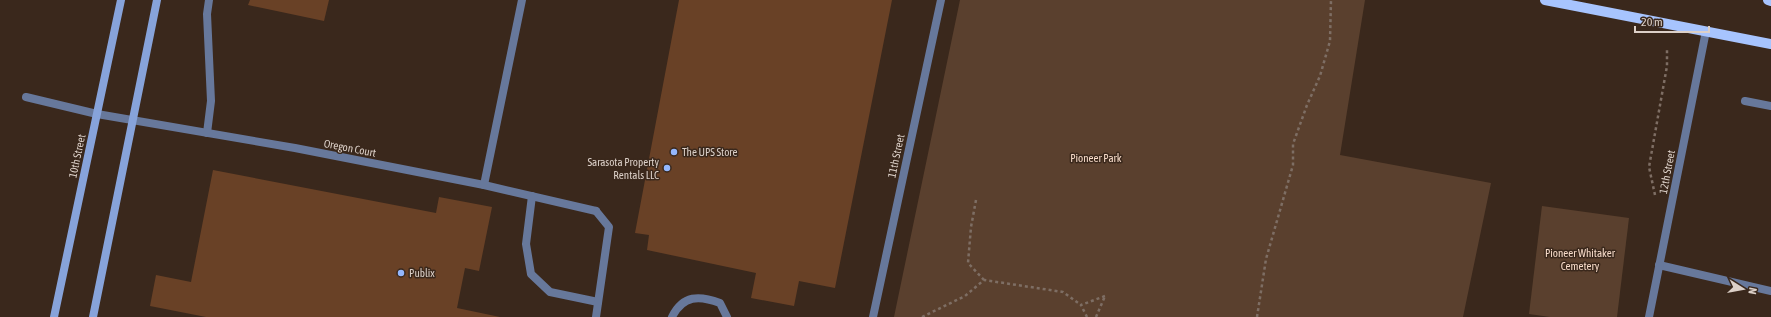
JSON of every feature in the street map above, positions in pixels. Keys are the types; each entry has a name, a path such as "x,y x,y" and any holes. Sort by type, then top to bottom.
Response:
{"main road":[{"path":"1545,0 1771,44"}],"street":[{"name":"10th Street","path":"54,317 121,0"},
{"path":"93,317 157,0"},
{"path":"207,133 212,101 206,14 209,0"},
{"path":"484,185 522,0"},
{"name":"11th Street","path":"873,317 941,0"},
{"name":"12th Street","path":"1649,317 1706,31"},
{"name":"Oregon Court","path":"26,97 132,121 295,148 484,185 596,211 609,227 598,302"},
{"path":"1745,101 1771,106"},
{"path":"532,196 526,244 531,274 550,292 598,302 596,317"},
{"path":"1659,265 1771,291"},
{"path":"672,317 675,310 692,298 707,298 720,303 727,317"}],"path":[{"path":"1257,317 1266,258 1293,165 1293,144 1307,105 1320,76 1330,42 1331,0"},
{"path":"1656,197 1649,167 1667,66 1667,48"},
{"path":"976,200 971,226 968,263 984,280 1063,292 1081,305 1087,317"},
{"path":"922,317 965,296 984,280"},
{"path":"1081,305 1105,296 1096,317"}],"green space":[{"name":"Pioneer Park","path":"960,0 1365,0 1340,155 1491,183 1463,317 894,317"},
{"name":"Pioneer Whitaker Cemetery","path":"1542,206 1629,218 1617,317 1550,317 1529,314"}],"building":[{"path":"250,0 329,0 324,21 248,5"},
{"path":"679,0 892,0 835,288 799,281 794,306 751,298 756,273 647,250 649,235 635,233"},
{"path":"213,170 436,213 439,197 492,207 479,271 465,268 457,308 500,317 206,317 150,306 156,275 191,282"}],"place":[{"name":"The UPS Store","path":"674,152"},
{"name":"Sarasota Property Rentals LLC","path":"667,168"},
{"name":"Publix","path":"401,273"}]}
